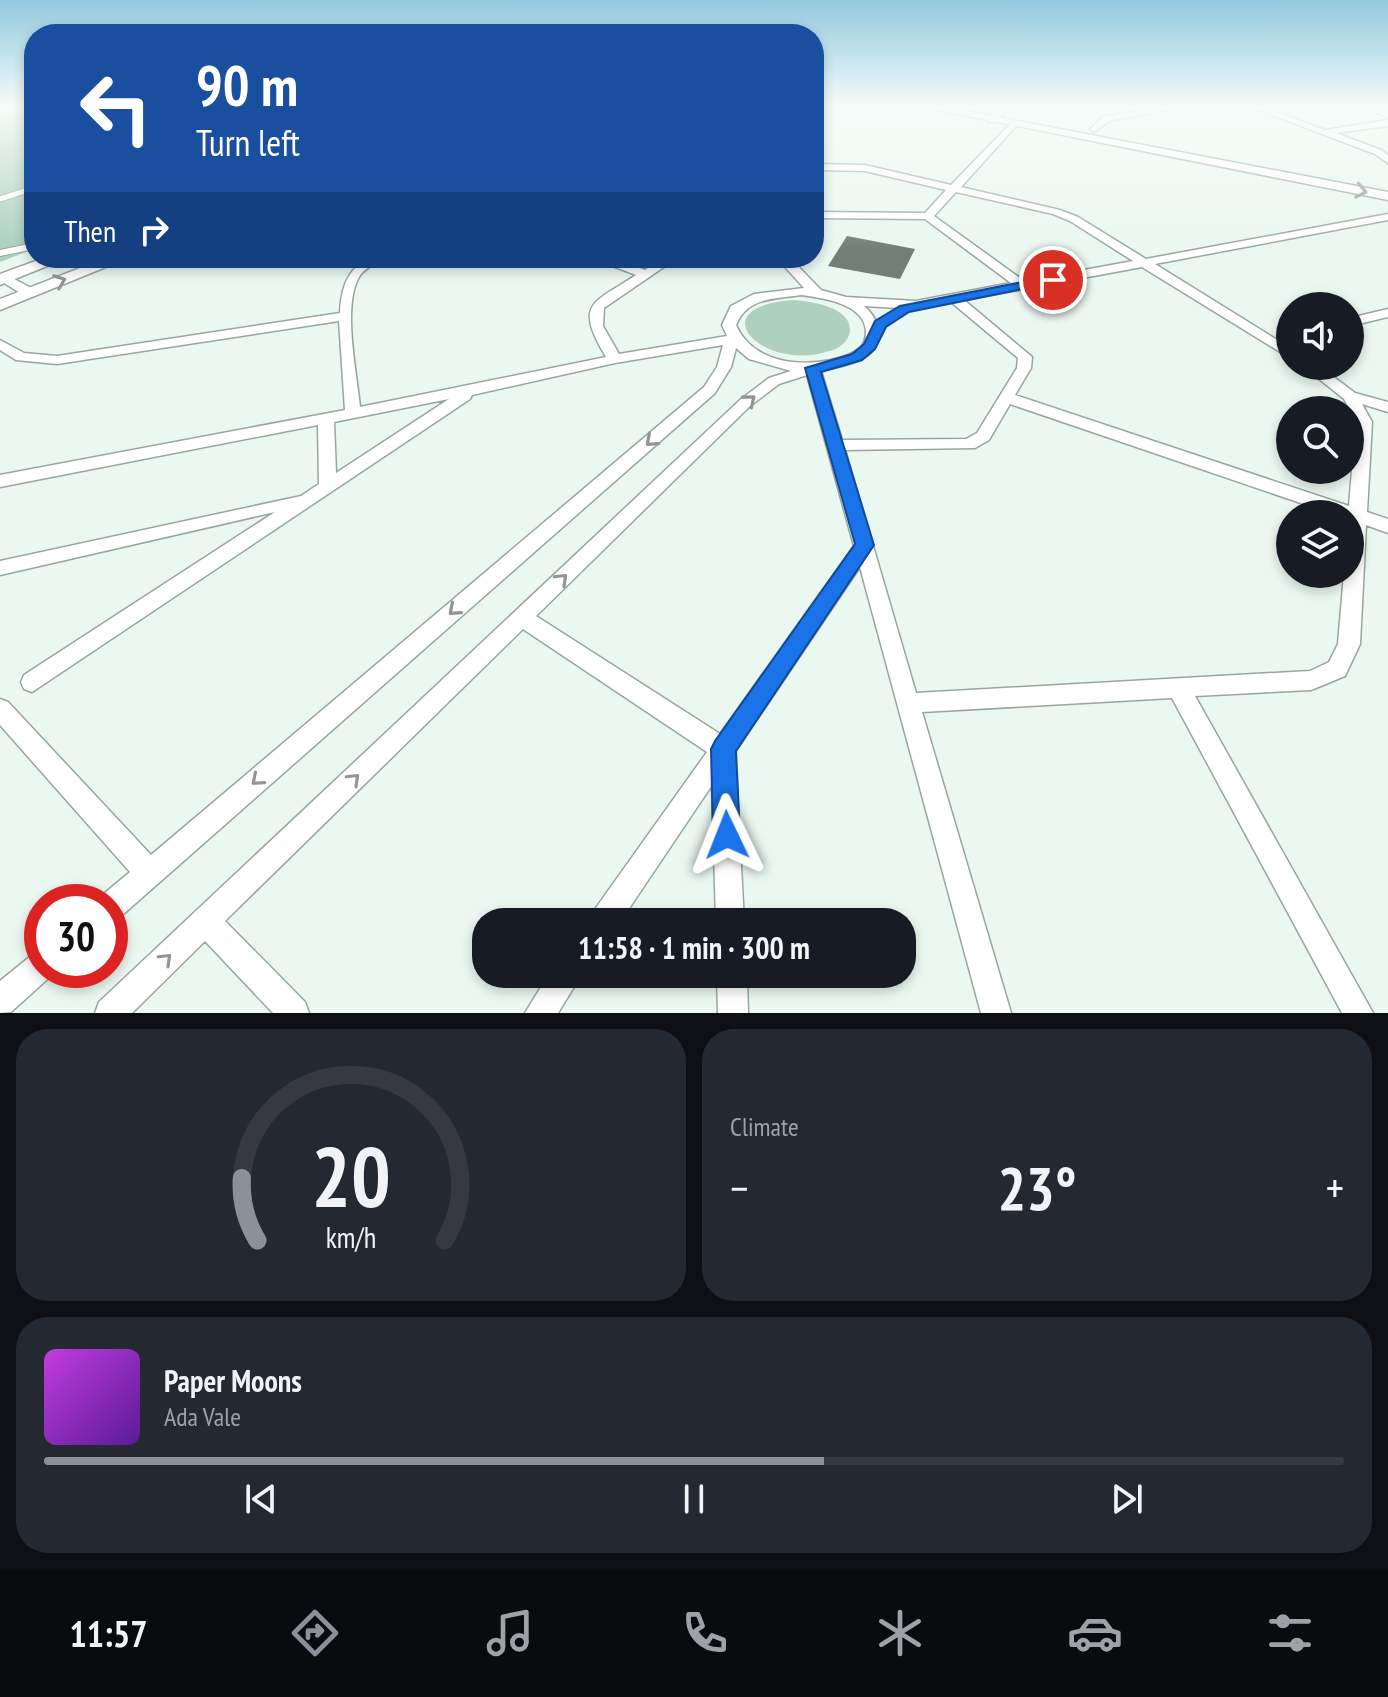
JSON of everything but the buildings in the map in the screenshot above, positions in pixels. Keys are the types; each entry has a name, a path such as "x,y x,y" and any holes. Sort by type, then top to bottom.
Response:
{"street":[{"path":"928,216 986,154"},
{"path":"1171,154 1388,196"},
{"path":"1232,154 1388,183"},
{"path":"824,167 865,168 1056,212 1074,219 1276,345"},
{"path":"824,215 928,216 1023,286"},
{"path":"843,301 916,305 1388,217"},
{"path":"2,279 32,268"},
{"path":"0,305 94,268"},
{"path":"353,413 346,316 351,280 361,268"},
{"path":"627,268 645,274"},
{"path":"615,359 594,322 594,314 598,306 655,268"},
{"path":"769,294 779,268"},
{"path":"792,268 816,293"},
{"path":"2,279 30,293"},
{"path":"813,368 763,361 744,351 732,339 728,326 731,314 742,304 769,294 816,293 843,301 859,310 870,321 874,334"},
{"path":"837,445 969,444 983,436 1024,368 1025,357 954,298"},
{"path":"110,1013 745,403 774,381 857,357 870,346 874,334 887,318 916,305"},
{"path":"1364,319 1388,313"},
{"path":"0,344 21,357 57,360 346,316"},
{"path":"0,481 474,390 615,359 732,339"},
{"path":"128,891 710,390 724,367 732,339"},
{"path":"1270,341 1276,340"},
{"path":"813,368 996,1013"},
{"path":"1329,380 1350,396"},
{"path":"32,682 474,390"},
{"path":"1006,397 1311,500"},
{"path":"1364,400 1388,407"},
{"path":"326,418 328,486"},
{"path":"0,568 309,499"},
{"path":"1364,518 1388,526"},
{"path":"613,908 865,545"},
{"path":"909,703 1311,680 1337,669 1349,644 1353,588"},
{"path":"522,618 723,749"},
{"path":"1178,687 1358,1013"},
{"path":"0,709 149,873"},
{"path":"723,749 729,908"},
{"path":"206,921 294,1013"},
{"path":"0,1001 24,980"},
{"path":"540,1013 557,988"},
{"path":"732,988 733,1013"}],"lane":[{"path":"0,199 24,191"},
{"path":"0,253 24,248"}],"green space":[{"path":"0,154 24,154 24,253 0,262"},
{"path":"793,300 821,304 840,312 850,326 845,342 829,351 803,356 781,353 763,346 750,336 745,325 749,314 765,305"}],"route":[{"path":"727,835 723,749 865,545 813,368 837,365 857,357 870,346 880,324 905,309 1053,280"}]}
